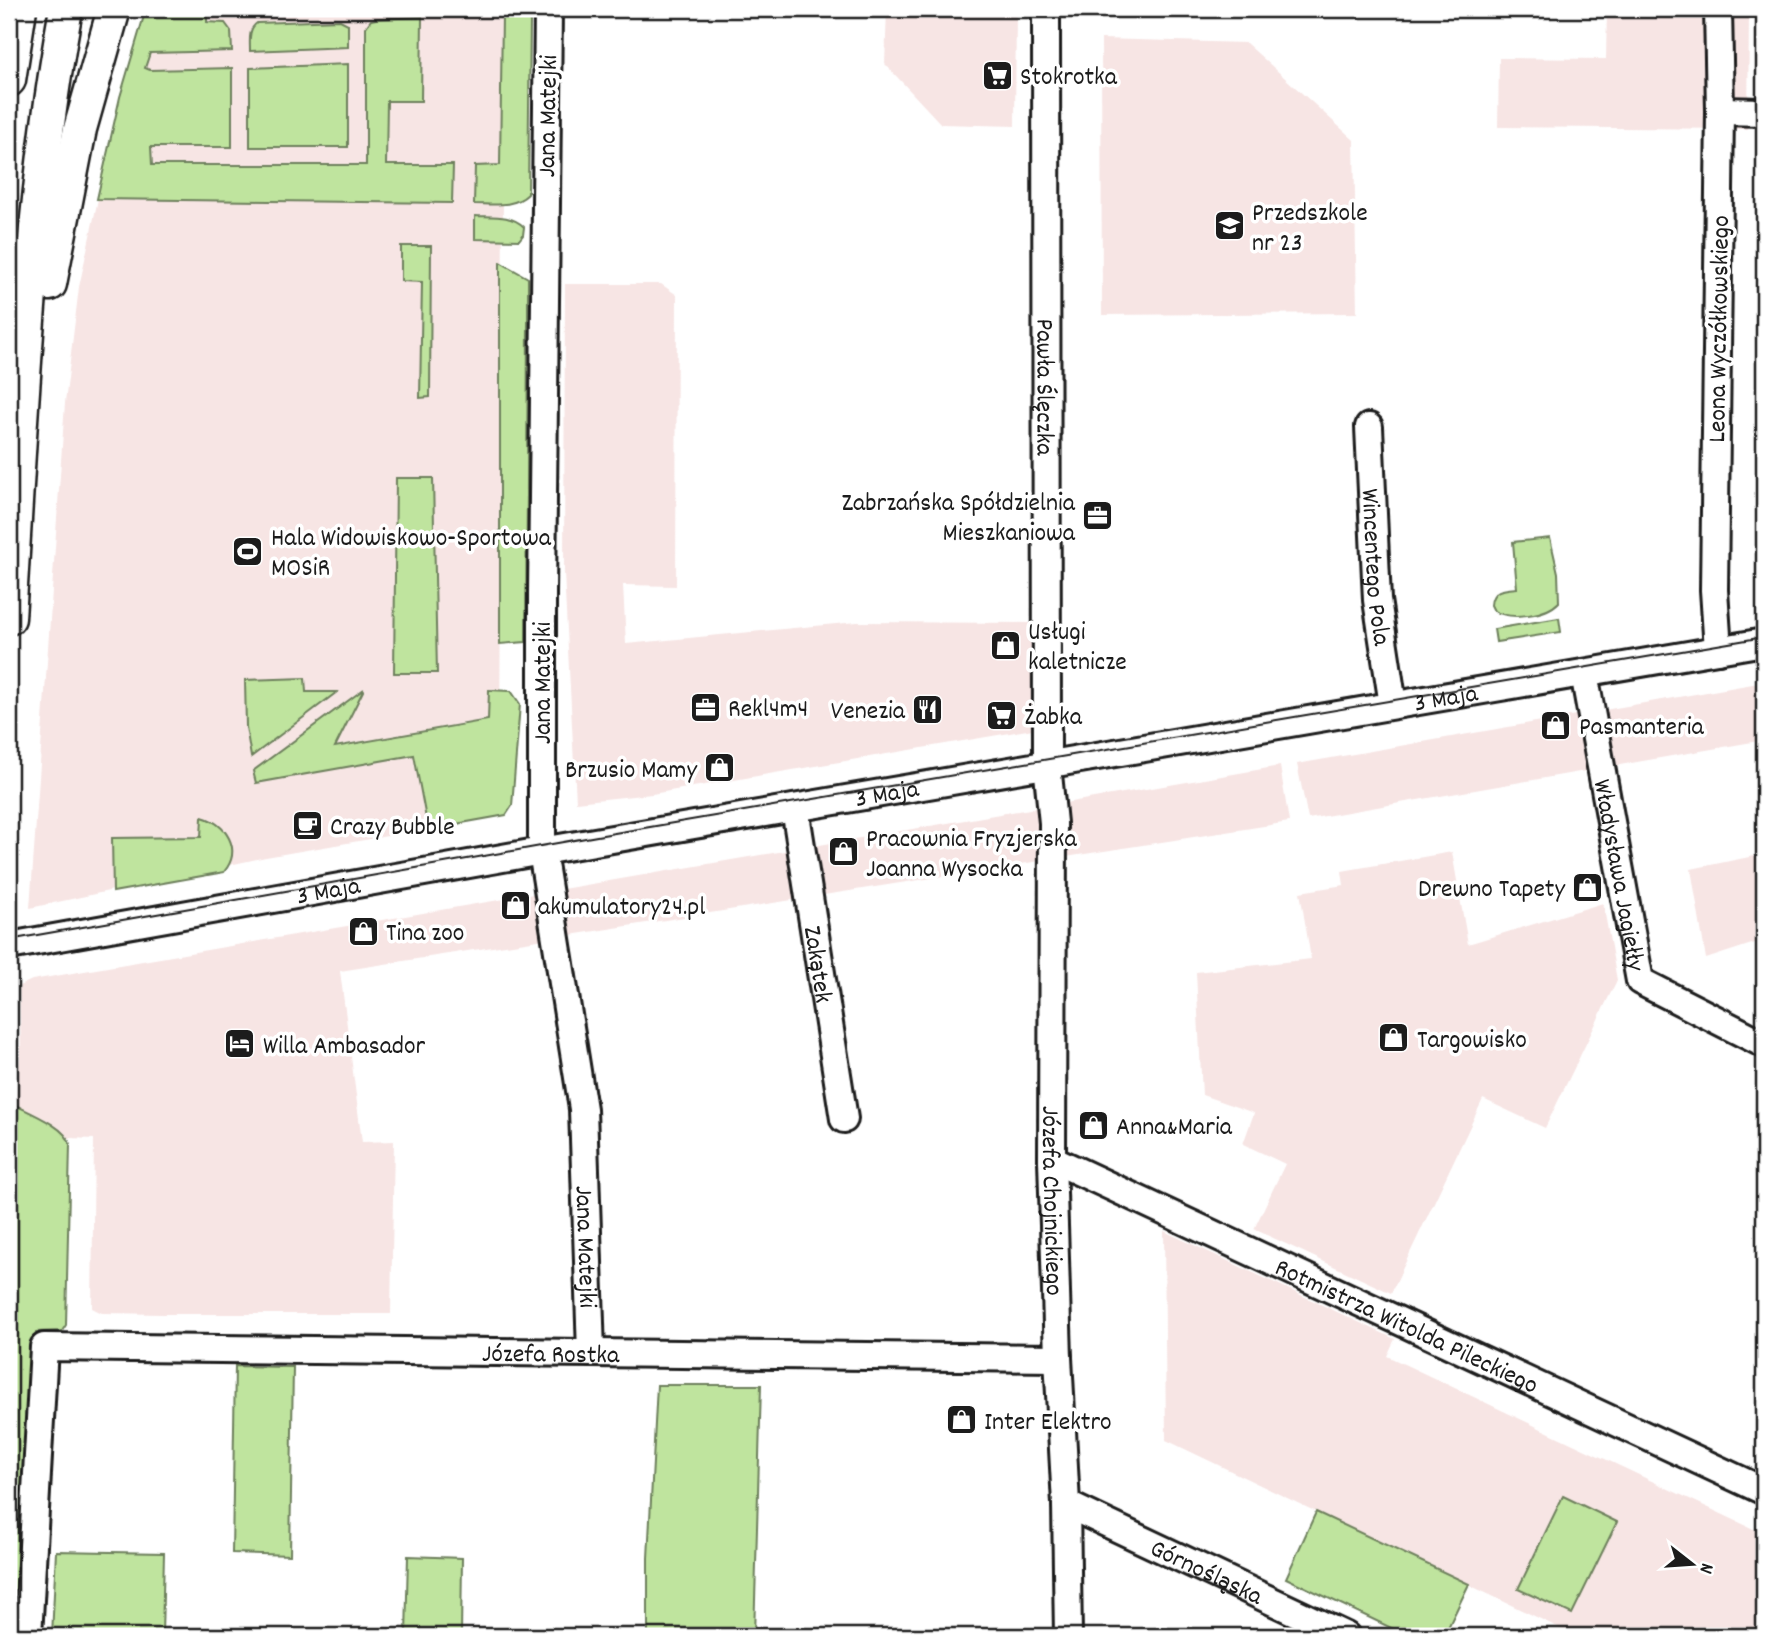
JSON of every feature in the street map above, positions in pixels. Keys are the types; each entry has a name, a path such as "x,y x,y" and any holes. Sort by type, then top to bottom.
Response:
{"main road":[{"path":"9,80 20,9"},
{"path":"9,618 40,184 66,9"},
{"path":"19,451 80,129 114,9"}],"street":[{"name":"Jana Matejki","path":"548,9 542,513 542,851 543,874 583,1109 591,1353"},
{"name":"Pawła Ślęczka","path":"1046,9 1047,764"},
{"name":"Leona Wyczółkowskiego","path":"1718,9 1720,111 1714,590 1718,650"},
{"path":"1720,111 1764,112"},
{"name":"Wincentego Pola","path":"1369,427 1377,600 1393,705"},
{"name":"3 Maja","path":"9,947 542,851 1764,642"},
{"name":"Władysława Jagiełły","path":"1584,673 1640,981 1764,1044"},
{"name":"Józefa Chojnickiego","path":"1047,764 1053,823 1052,1159 1066,1504 1068,1636"},
{"name":"Zakątek","path":"795,808 844,1119"},
{"name":"Rotmistrza Witolda Pileckiego","path":"1052,1159 1764,1491"},
{"name":"Józefa Rostka","path":"27,1636 44,1347 1058,1358"},
{"name":"Górnośląska","path":"1066,1504 1346,1636"}],"shaded area":[{"path":"146,9 509,9 503,196 500,741 414,755 428,829 266,857 30,908 65,403 79,287 120,97"},
{"path":"887,9 1016,9 1015,126 941,124 885,64"},
{"path":"1607,9 1749,9 1748,129 1498,127 1499,58 1606,59"},
{"name":"Przedszkole nr 23","path":"1101,39 1246,43 1354,140 1357,313 1102,315"},
{"path":"565,284 661,284 677,295 676,586 623,585 626,644 857,622 1034,623 1033,729 652,794 576,802 564,573"},
{"path":"1764,682 1764,740 1308,819 1297,764"},
{"path":"1280,766 1289,822 340,971 362,1142 394,1141 391,1314 102,1313 92,1308 94,1139 69,1138 43,1118 15,1105 21,1047 19,986 32,980"},
{"name":"Targowisko","path":"1452,852 1468,944 1603,903 1617,980 1545,1128 1483,1099 1391,1293 1254,1229 1285,1164 1243,1144 1254,1113 1202,1095 1196,972 1311,959 1300,892 1344,885 1342,871"},
{"path":"1764,854 1764,940 1706,959 1691,869"},
{"path":"1164,1231 1395,1339 1387,1356 1764,1534 1764,1636 1576,1636 1166,1440"}],"green space":[{"path":"146,9 207,9 207,22 225,23 231,31 232,51 150,53 145,68 150,70 232,68 232,147 151,147 152,165 366,165 366,27 371,20 376,19 422,17 421,101 387,101 386,165 453,165 452,203 97,199 120,97"},
{"path":"502,15 521,16 530,21 528,194 510,203 474,204 475,166 500,165"},
{"path":"340,20 348,24 348,47 250,51 251,32 257,23"},
{"path":"348,64 348,147 250,147 250,68"},
{"path":"475,216 513,220 524,227 523,235 519,240 475,239"},
{"path":"401,246 431,246 430,397 420,398 422,282 401,281"},
{"path":"500,262 528,278 528,324 526,642 500,644"},
{"path":"396,478 433,478 437,673 394,673"},
{"path":"1550,538 1558,573 1559,602 1546,611 1528,615 1509,615 1494,611 1491,605 1496,593 1517,588 1513,542"},
{"path":"1559,618 1561,632 1496,642 1494,629"},
{"path":"305,678 306,692 337,692 251,757 246,727 245,680"},
{"path":"364,689 335,747 488,720 489,690 511,691 520,704 512,806 506,815 428,829 414,755 256,783 253,771"},
{"path":"202,817 218,825 229,838 232,855 224,872 113,892 112,838 201,837"},
{"path":"15,1105 55,1126 70,1144 66,1325 62,1331 36,1332 18,1636 9,1636 9,1143 13,1142"},
{"path":"235,1366 293,1367 290,1555 232,1553"},
{"path":"657,1385 761,1385 754,1636 648,1636 648,1558"},
{"path":"1563,1496 1617,1522 1572,1614 1518,1589"},
{"path":"1316,1512 1469,1584 1444,1636 1408,1636 1286,1578"},
{"path":"56,1551 164,1553 162,1636 52,1636"},
{"path":"408,1556 462,1558 461,1636 406,1636"}],"tram line":[{"path":"9,940 597,836 1764,637"}],"place":[{"name":"Stokrotka","path":"997,75"},
{"name":"Przedszkole nr 23","path":"1229,226"},
{"name":"Zabrzańska Spółdzielnia Mieszkaniowa","path":"1098,516"},
{"name":"Hala Widowiskowo-Sportowa MOSiR","path":"248,551"},
{"name":"Usługi kaletnicze","path":"1005,645"},
{"name":"Rekl4m4","path":"705,707"},
{"name":"Venezia","path":"928,709"},
{"name":"Żabka","path":"1001,715"},
{"name":"Pasmanteria","path":"1556,725"},
{"name":"Brzusio Mamy","path":"720,768"},
{"name":"Crazy Bubble","path":"307,825"},
{"name":"Pracownia Fryzjerska Joanna Wysocka","path":"843,852"},
{"name":"Drewno Tapety","path":"1588,887"},
{"name":"akumulatory24.pl","path":"515,905"},
{"name":"Tina zoo","path":"363,931"},
{"name":"Targowisko","path":"1394,1038"},
{"name":"Willa Ambasador","path":"240,1044"},
{"name":"Anna&Maria","path":"1093,1125"},
{"name":"Inter Elektro","path":"961,1420"}]}
